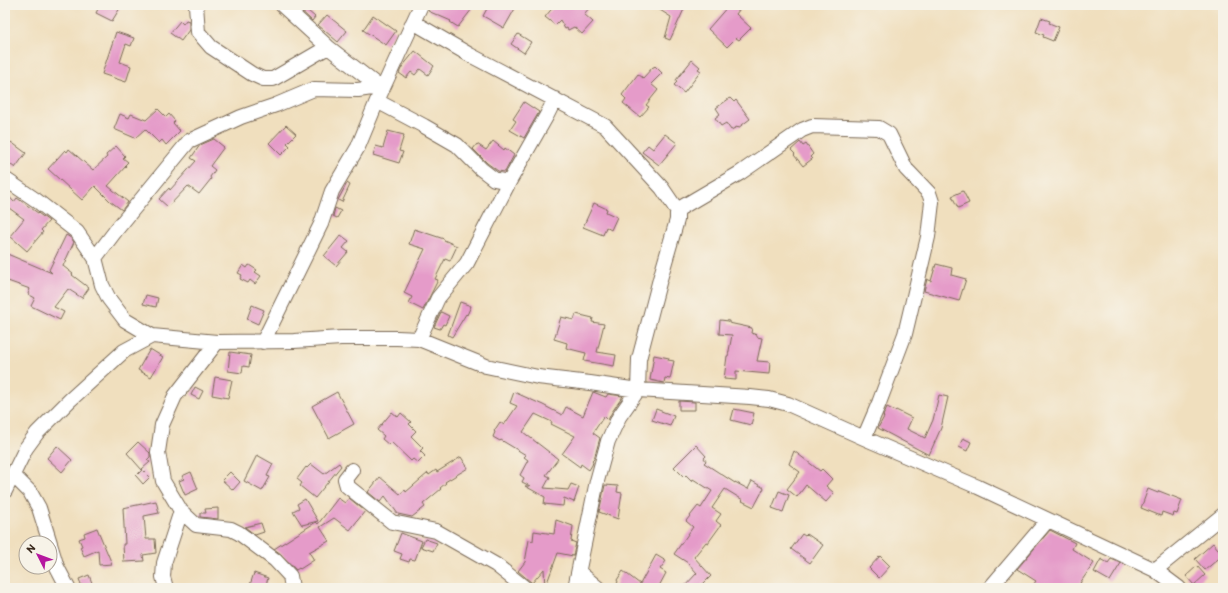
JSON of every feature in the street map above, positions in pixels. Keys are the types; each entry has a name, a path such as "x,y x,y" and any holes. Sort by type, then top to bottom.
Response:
{"street":[{"path":"196,5 198,32 211,48 252,74 263,79 273,79 328,47"},
{"path":"282,5 380,92 424,126 457,145 481,169 494,178 508,182"},
{"path":"262,342 321,224 332,191 358,147 380,92 421,5"},
{"path":"413,22 470,55 605,126 662,188 677,210 677,220 639,359 638,390 619,417 608,441 597,481 575,588"},
{"path":"95,258 189,140 241,117 276,105 314,89 380,92"},
{"path":"419,339 438,298 467,263 508,182 555,99"},
{"path":"677,210 740,173 802,130 812,126 879,128 889,134 906,169 929,193 932,202 928,237 905,334 864,438"},
{"path":"5,179 36,200 77,232 95,258 102,285 109,299 125,320 152,336 217,342 294,341 341,338 419,339 486,366 538,377 638,390 768,399 788,404 978,487 1155,570 1179,588"},
{"path":"5,491 26,448 37,433 70,400 124,351 152,336"},
{"path":"217,342 175,396 162,425 158,452 163,481 181,511 196,525 232,529 239,533 275,560 290,576 292,588"},
{"path":"352,470 345,479 347,486 392,522 436,531 496,565 525,588"},
{"path":"13,475 30,492 39,508 47,535"},
{"path":"166,588 163,577 164,563 181,511"},
{"path":"1155,570 1223,515"},
{"path":"990,588 1048,520"},
{"path":"58,569 68,588"},
{"path":"579,572 598,588"}],"building":[{"path":"100,5 114,5 120,8 112,21 96,13"},
{"path":"295,5 301,5 315,17 312,21"},
{"path":"429,5 464,5 472,9 458,27 450,22 451,21 428,11"},
{"path":"489,5 517,5 504,28 483,16"},
{"path":"555,5 592,5 584,14 593,22 582,34 574,27 568,30 567,28 565,29 560,20 555,25 545,17"},
{"path":"652,5 680,5 685,7 670,40 665,38 671,17"},
{"path":"729,5 743,5 736,14 751,28 739,40 736,38 727,47 708,29"},
{"path":"327,15 347,31 338,42 318,25"},
{"path":"373,15 396,31 386,45 363,30"},
{"path":"1041,18 1050,21 1049,23 1059,27 1053,41 1036,32"},
{"path":"186,20 189,21 189,30 181,41 170,33 180,21 183,24"},
{"path":"116,32 134,38 131,46 126,44 120,62 131,66 126,82 102,74"},
{"path":"518,34 531,42 524,53 511,44"},
{"path":"415,51 434,66 428,75 420,69 415,75 411,72 406,78 399,73"},
{"path":"692,60 700,67 698,69 701,71 684,93 674,85 677,82 676,80"},
{"path":"655,66 662,73 651,84 658,90 646,105 649,107 640,117 623,103 626,99 622,95 638,74 643,78"},
{"path":"730,98 734,102 736,100 750,119 738,128 737,127 731,130 726,123 721,126 715,118 720,114 716,108"},
{"path":"524,102 539,112 524,138 510,130 516,121 513,119"},
{"path":"158,109 166,117 169,114 175,121 173,123 180,131 166,145 162,140 159,143 145,129 135,138 114,129 120,114 129,118 131,114 146,120"},
{"path":"286,125 296,134 287,143 290,146 281,155 269,143"},
{"path":"388,131 404,135 399,151 403,152 399,163 373,155 376,146 383,148"},
{"path":"665,134 677,143 659,165 642,152 648,145 653,149"},
{"path":"214,139 224,147 210,166 215,170 210,177 211,179 199,194 188,186 168,207 159,199 169,188 170,190 196,161 191,158 200,145"},
{"path":"493,141 504,150 505,148 514,155 505,172 498,171 487,163 473,149 477,144 486,150"},
{"path":"11,142 26,153 15,168 5,160 5,150"},
{"path":"800,142 803,146 806,144 813,154 810,157 812,159 803,166 791,150"},
{"path":"116,146 125,156 123,158 128,162 108,186 128,202 122,210 110,201 95,186 82,200 48,169 65,150 67,152 69,149 93,170"},
{"path":"347,183 350,185 342,202 338,200"},
{"path":"963,191 969,203 958,208 952,196"},
{"path":"5,192 14,202 17,198 49,221 41,230 43,232 27,251 10,236 24,219 5,205"},
{"path":"594,203 607,209 606,212 617,217 611,230 606,227 603,235 583,227"},
{"path":"335,208 341,211 337,218 333,216"},
{"path":"414,229 444,239 457,246 450,261 445,259 435,279 438,280 423,310 409,303 412,297 404,293 425,249 409,244"},
{"path":"66,235 74,242 63,266 89,288 82,298 68,289 54,307 64,312 60,320 31,306 35,298 28,294 30,289 5,280 5,253 52,273 49,270"},
{"path":"341,235 349,241 343,248 348,252 336,266 324,256"},
{"path":"936,264 952,268 951,275 966,279 959,301 924,291 927,279 931,281"},
{"path":"243,265 247,268 249,265 257,270 255,272 261,276 255,284 250,280 248,283 240,279 242,275 238,273"},
{"path":"146,295 158,298 156,307 143,304"},
{"path":"460,302 471,306 467,315 466,314 452,337 448,335"},
{"path":"252,305 264,310 258,324 247,319"},
{"path":"441,312 449,316 445,325 443,324 440,329 434,327"},
{"path":"576,314 593,318 592,322 604,324 597,352 616,355 614,366 584,361 586,353 566,348 567,343 554,339 561,317 574,320"},
{"path":"720,320 729,321 729,323 752,328 751,333 762,338 757,361 770,362 769,374 736,371 736,380 724,379 732,335 719,334"},
{"path":"150,349 163,357 151,377 138,370"},
{"path":"230,352 251,355 249,367 243,366 242,373 228,371"},
{"path":"654,355 669,358 668,360 674,361 670,379 665,378 664,383 650,380"},
{"path":"215,377 232,380 228,398 212,395"},
{"path":"195,387 203,391 199,399 191,395"},
{"path":"337,392 354,424 329,438 312,406"},
{"path":"514,392 562,415 566,407 583,416 593,392 606,397 608,394 623,396 608,420 604,416 593,433 600,438 592,465 589,470 581,464 580,467 562,454 575,436 551,424 552,422 535,414 523,432 558,459 546,475 550,477 544,488 568,490 571,484 579,487 574,502 564,498 563,506 544,504 545,497 525,486 530,486 522,482 524,478 520,475 528,460 524,457 526,455 493,437 494,431 500,422 504,425 517,406 510,403"},
{"path":"939,395 948,397 941,428 929,455 878,428 887,407 912,418 907,429 925,438 933,420"},
{"path":"679,401 695,402 695,410 679,410"},
{"path":"656,409 674,416 670,426 652,420"},
{"path":"734,409 754,413 751,425 731,420"},
{"path":"392,412 398,417 401,413 411,422 409,424 416,431 411,436 423,448 420,451 425,456 418,463 413,459 411,461 391,442 389,445 382,439 384,436 377,430"},
{"path":"963,438 971,442 967,451 959,447"},
{"path":"138,442 150,453 150,457 147,460 150,462 142,469 150,477 143,484 136,476 142,470 127,453"},
{"path":"696,445 706,456 704,458 706,461 704,463 735,483 748,489 752,481 764,488 754,507 742,501 743,500 725,489 712,508 721,514 716,521 721,525 708,543 706,542 694,557 711,576 699,588 683,588 697,573 688,563 674,554 693,527 686,521 698,506 701,508 712,491 693,479 692,481 686,475 684,477 674,467"},
{"path":"57,446 72,460 62,472 47,458"},
{"path":"794,451 820,471 822,469 832,479 826,486 834,493 826,502 806,485 797,497 787,489 800,472 789,464"},
{"path":"257,455 273,464 267,476 270,477 262,491 244,481"},
{"path":"461,457 468,468 445,482 446,483 440,488 441,489 423,504 425,507 412,517 398,514 385,496 380,502 368,492 380,477 400,494 405,490 406,492 428,473 429,475 436,470 437,472"},
{"path":"339,463 341,466 315,498 300,486 302,483 297,479 306,467 307,468 311,464 324,474"},
{"path":"191,472 198,489 185,495 179,481 184,479 182,476"},
{"path":"230,472 240,482 233,490 222,480"},
{"path":"605,485 618,486 617,492 622,493 618,519 599,512"},
{"path":"1148,489 1158,493 1159,491 1182,500 1177,514 1174,513 1173,516 1162,512 1161,516 1141,508"},
{"path":"779,491 789,495 783,512 772,508"},
{"path":"338,498 345,503 349,498 365,511 350,530 334,518 320,527 329,541 309,552 314,560 296,570 281,554 274,549 316,522 318,524"},
{"path":"305,499 318,521 302,525 293,511 299,508 297,504"},
{"path":"156,501 159,513 144,516 146,539 155,539 156,553 143,555 144,561 124,562 123,544 125,544 123,508"},
{"path":"218,508 218,519 200,517 200,513 206,513 205,509"},
{"path":"556,520 573,526 571,541 576,543 573,556 558,553 545,588 544,569 532,583 518,571 525,562 529,540 533,541 534,531 554,534"},
{"path":"261,523 264,532 255,535 245,527"},
{"path":"97,528 112,564 99,565 98,550 84,556 80,547 82,546 79,539 85,537 84,533"},
{"path":"1050,530 1075,543 1072,549 1094,563 1080,583 1086,588 1031,588 1036,581 1017,569"},
{"path":"401,533 422,541 415,560 410,559 409,562 400,559 402,554 394,551"},
{"path":"802,534 805,536 807,534 823,545 810,563 791,549"},
{"path":"425,539 437,543 433,551 421,547"},
{"path":"1213,543 1223,555 1205,570 1195,559"},
{"path":"656,555 666,561 660,569 666,573 658,588 614,588 623,571 640,584"},
{"path":"880,556 890,566 879,578 869,568"},
{"path":"1101,559 1108,563 1111,559 1121,563 1110,581 1094,572"},
{"path":"1197,566 1205,575 1194,585 1186,576"},
{"path":"254,573 268,578 265,588 249,588"},
{"path":"89,575 92,583 82,587 79,579"}]}
